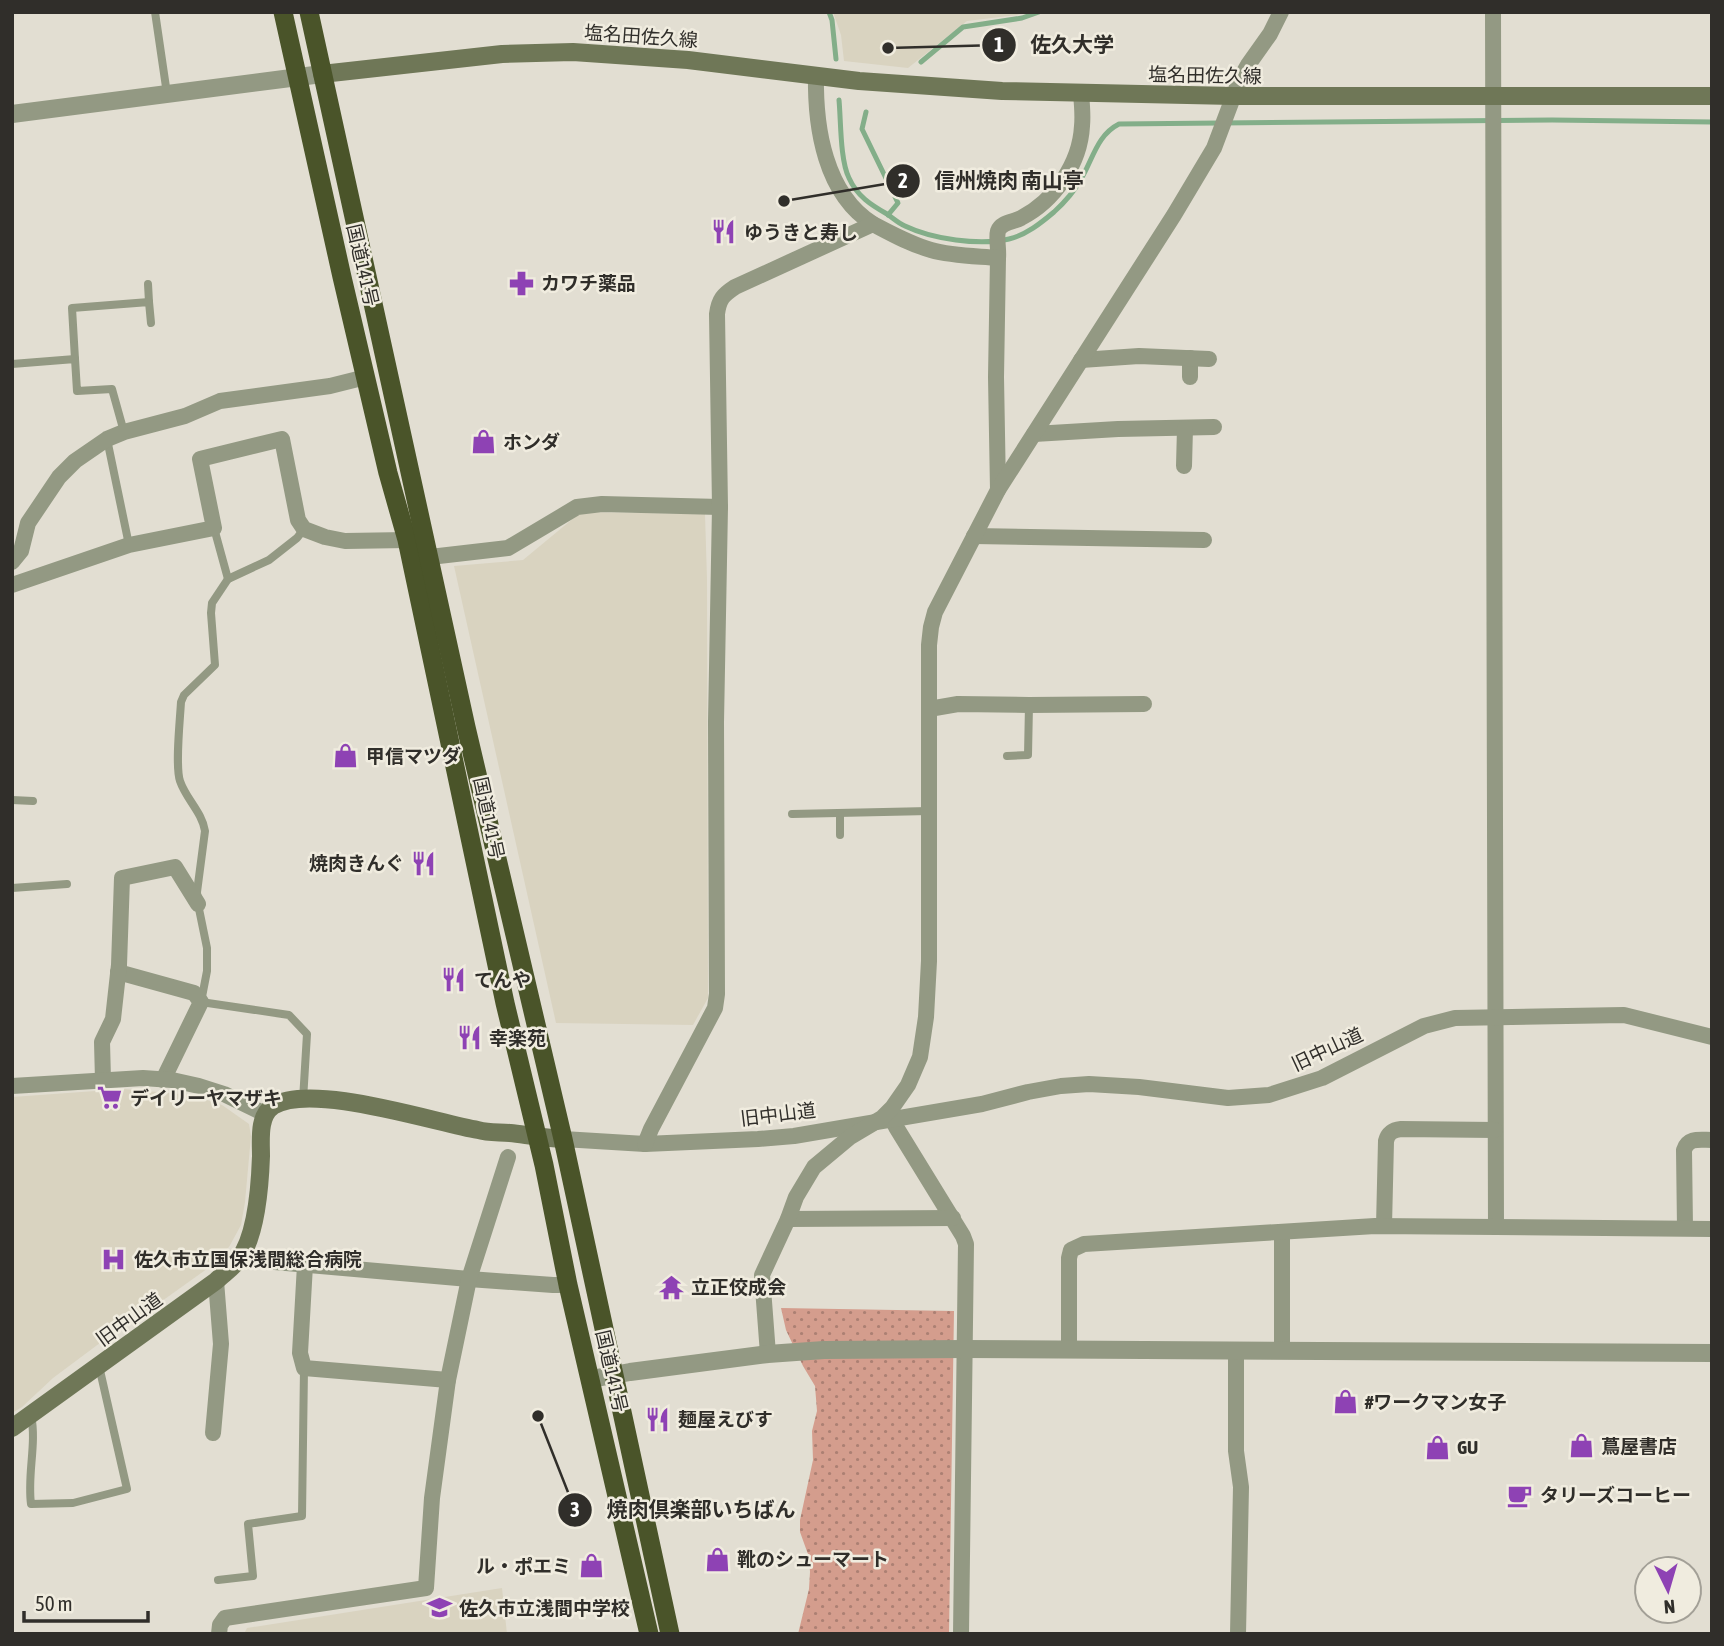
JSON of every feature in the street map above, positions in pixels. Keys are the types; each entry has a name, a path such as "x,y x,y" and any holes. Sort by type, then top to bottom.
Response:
{"highway":[{"name":"国道141号","path":"283,12 388,473 407,540 505,1003 649,1634"},
{"name":"国道141号","path":"309,12 408,466 563,1139 670,1634"}],"main road":[{"name":"塩名田佐久線","path":"322,74 488,55 550,52 665,58 931,87 1081,94 1712,96"},
{"name":"旧中山道","path":"12,1428 216,1281 240,1259 253,1229 265,1114 274,1106 287,1101 318,1098 336,1100 479,1131 563,1139"}],"street":[{"path":"768,1354 762,1275 796,1197 814,1167 850,1137 885,1120 908,1085 920,1057 924,1037 929,961 929,709 931,626 935,612 998,490 1214,148 1233,96 1248,65 1270,34 1281,12"},
{"path":"1493,12 1496,1227"},
{"path":"12,114 322,74"},
{"path":"816,75 819,133 835,180 855,209 873,225 931,250 957,255 999,254"},
{"path":"998,490 998,232 1004,224 1036,209 1064,178 1073,163 1080,140 1081,94"},
{"path":"645,1144 715,1007 717,994 716,722 720,507 718,304 735,287 873,225"},
{"path":"1081,360 1139,356 1209,359"},
{"path":"1190,358 1190,377"},
{"path":"12,562 22,551 20,523 75,461 107,439 185,416 220,401 330,386 366,377"},
{"path":"1034,434 1214,427"},
{"path":"1184,466 1185,428"},
{"path":"12,585 129,545 214,528 200,459 282,439 298,520 304,529 345,541 407,540"},
{"path":"430,557 508,548 577,507 602,504 720,507"},
{"path":"974,536 1204,540"},
{"path":"1115,556 1116,538"},
{"path":"929,709 958,704 1143,704"},
{"path":"103,1080 102,1042 113,1019 118,972 122,878 175,867 198,904"},
{"path":"118,972 194,992 201,1002 163,1080"},
{"name":"旧中山道","path":"563,1139 645,1144 794,1136 982,1104 1070,1085 1139,1087 1228,1098 1269,1095 1322,1078 1424,1026 1455,1018 1624,1015 1712,1037"},
{"path":"12,1086 143,1078 163,1080 199,1086 224,1094 265,1114"},
{"path":"885,1120 896,1127 966,1244 961,1634"},
{"path":"1384,1226 1385,1141 1388,1134 1401,1129 1495,1130"},
{"path":"1685,1228 1684,1150 1690,1141 1712,1140"},
{"path":"219,1634 220,1625 225,1618 426,1588 432,1498 448,1380 469,1279 508,1157"},
{"path":"788,1219 953,1219"},
{"path":"1069,1350 1069,1258 1071,1250 1084,1244 1384,1226 1712,1228"},
{"path":"1282,1233 1282,1351"},
{"path":"240,1259 568,1285"},
{"path":"305,1265 300,1353 304,1368 448,1380"},
{"path":"213,1433 221,1345 216,1281"},
{"path":"591,1379 768,1354 824,1350 1712,1353"},
{"path":"1236,1351 1236,1451 1241,1487 1238,1634"}],"lane":[{"path":"155,12 167,94"},
{"path":"148,284 150,323"},
{"path":"124,432 112,389 77,391 72,307 149,302"},
{"path":"12,364 75,359"},
{"path":"107,439 129,545"},
{"path":"214,528 228,579"},
{"path":"303,1100 307,1034 289,1015 201,1002 207,971 207,948 197,892 205,831 204,823 180,781 178,768 181,702 184,695 215,665 212,603 228,579 269,560 304,529"},
{"path":"1007,756 1028,755 1029,705"},
{"path":"12,800 33,800"},
{"path":"792,814 929,811"},
{"path":"840,813 840,835"},
{"path":"12,888 67,884"},
{"path":"31,1415 31,1504 73,1503 127,1489 99,1366"},
{"path":"218,1580 253,1576 248,1524 302,1516 304,1368"}],"shaded area":[{"path":"833,12 1025,12 967,21 908,68 844,61 841,35"},
{"path":"581,512 705,514 708,998 693,1025 556,1023 454,566 523,560"},
{"name":"佐久市立国保浅間総合病院","path":"123,1089 192,1095 222,1105 249,1124 251,1136 241,1225 229,1247 204,1271 116,1331 12,1413 12,1097"},
{"path":"781,1308 954,1311 949,1634 798,1634 809,1589 810,1572 809,1557 800,1532 800,1520 813,1460 812,1431 817,1411 815,1386 786,1330"},
{"name":"佐久市立浅間中学校","path":"502,1588 507,1634 244,1634 247,1628"}],"waterway":[{"path":"829,12 836,59"},
{"path":"921,62 963,27 1022,18 1039,12"},
{"path":"839,100 844,161 849,178 860,195 916,231 956,240 984,242 1021,235 1054,212 1075,188 1105,134 1119,124 1552,120 1712,122"},
{"path":"866,112 862,129 898,203 888,215"}],"place":[{"name":"佐久大学","path":"888,48"},
{"name":"信州焼肉 南山亭","path":"784,201"},
{"name":"ゆうきと寿し","path":"724,232"},
{"name":"カワチ薬品","path":"521,283"},
{"name":"ホンダ","path":"483,442"},
{"name":"甲信マツダ","path":"346,756"},
{"name":"焼肉きんぐ","path":"424,863"},
{"name":"てんや","path":"454,980"},
{"name":"幸楽苑","path":"469,1038"},
{"name":"デイリーヤマザキ","path":"110,1098"},
{"name":"佐久市立国保浅間総合病院","path":"114,1259"},
{"name":"立正佼成会","path":"671,1287"},
{"name":"#ワークマン女子","path":"1345,1402"},
{"name":"焼肉倶楽部いちばん","path":"538,1416"},
{"name":"麺屋えびす","path":"658,1419"},
{"name":"蔦屋書店","path":"1581,1446"},
{"name":"GU","path":"1437,1447"},
{"name":"タリーズコーヒー","path":"1520,1495"},
{"name":"靴のシューマート","path":"717,1559"},
{"name":"ル・ポエミ","path":"591,1566"},
{"name":"佐久市立浅間中学校","path":"439,1608"}]}
